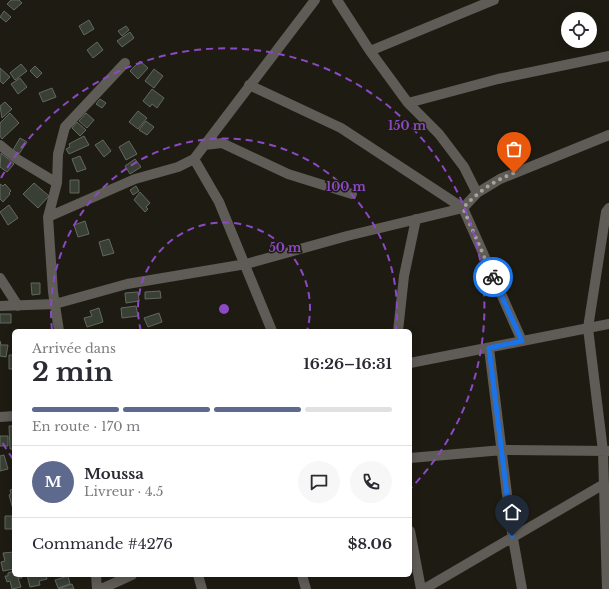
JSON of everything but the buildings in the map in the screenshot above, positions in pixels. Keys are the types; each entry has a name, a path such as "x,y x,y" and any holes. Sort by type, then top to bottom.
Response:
{"street":[{"path":"48,217 128,182 178,167 194,159 315,0"},
{"path":"338,0 370,51 408,103 439,134 464,167 477,193"},
{"path":"370,51 494,0"},
{"path":"408,103 498,80 609,56"},
{"path":"59,329 55,304 48,217 57,182 58,154 65,127 126,63"},
{"path":"249,85 341,128 463,208 522,341"},
{"path":"0,306 55,304 127,284 246,264 463,208 477,193 500,178 609,135"},
{"path":"204,145 222,143 288,174 352,194"},
{"path":"0,145 17,159 57,182"},
{"path":"194,159 219,202 246,264 271,329"},
{"path":"607,589 604,484 606,451 588,328 606,212 609,208"},
{"path":"398,329 404,276 416,219"},
{"path":"0,278 18,306"},
{"path":"412,363 609,324"},
{"path":"489,348 503,450 512,536 522,589"},
{"path":"0,418 12,416"},
{"path":"412,458 503,450 606,451"},
{"path":"412,541 422,589 604,484"},
{"path":"96,577 97,589"},
{"path":"100,589 127,577"},
{"path":"199,577 202,589"},
{"path":"303,577 306,589"}],"way so far":[{"path":"493,277 463,208 477,193 500,178 514,173"}],"route":[{"path":"493,277 522,341 489,348 503,450 512,536"}]}
